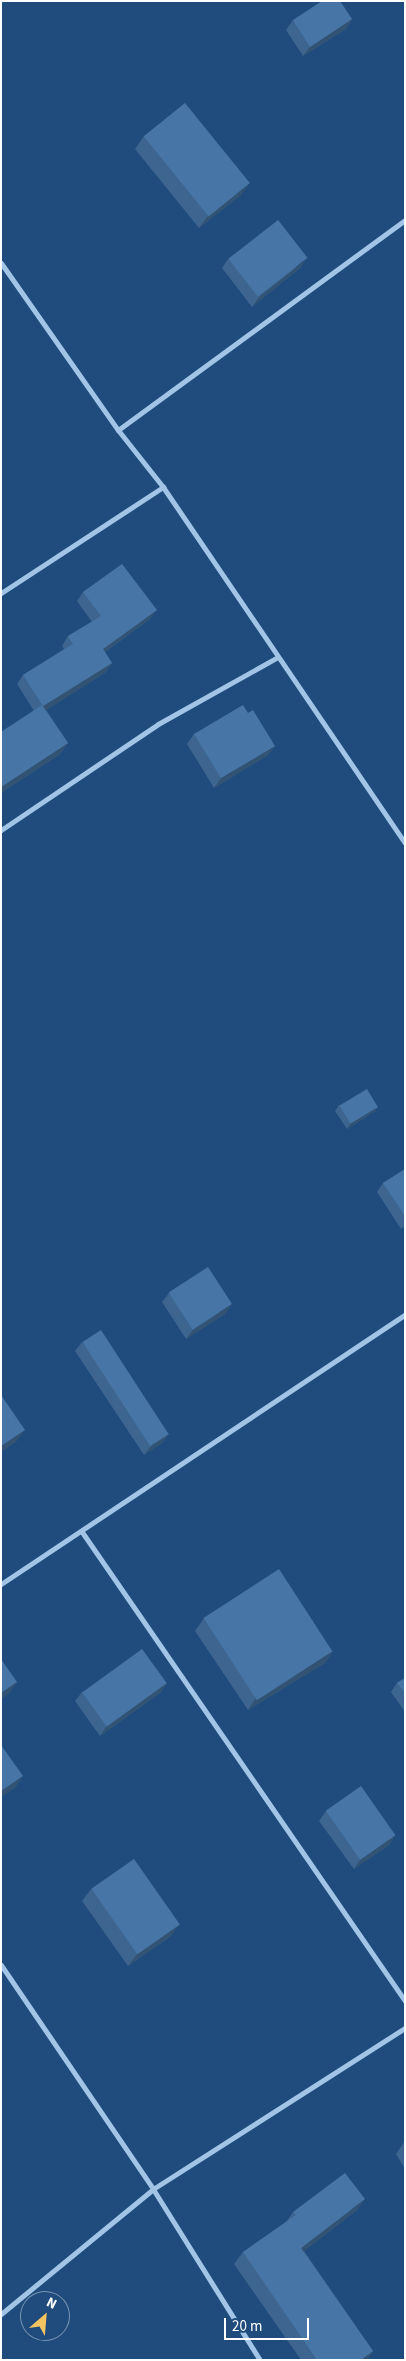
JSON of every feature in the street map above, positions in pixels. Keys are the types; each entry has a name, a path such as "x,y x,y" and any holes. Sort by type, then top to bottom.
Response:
{"street":[{"path":"118,430 405,220"},
{"path":"1,263 118,430 163,487 405,842"},
{"path":"1,593 163,487"},
{"path":"1,830 158,724 278,657"},
{"path":"1,1584 82,1532 405,1315"},
{"path":"82,1532 405,2002"},
{"path":"1,1965 153,2189 260,2360"},
{"path":"1,2314 153,2189 405,2028"}],"building":[{"path":"322,1 340,1 352,19 310,47 293,20"},
{"path":"185,103 250,183 209,216 144,136"},
{"path":"278,220 308,258 258,297 228,259"},
{"path":"122,564 157,610 103,649 112,663 43,706 23,675 73,644 68,636 101,616 83,592"},
{"path":"42,705 68,743 1,787 1,732"},
{"path":"243,705 248,713 253,710 275,746 221,778 194,734"},
{"path":"367,1089 378,1107 350,1123 340,1105"},
{"path":"405,1169 405,1216 383,1183"},
{"path":"208,1267 232,1304 193,1329 169,1293"},
{"path":"101,1330 169,1434 150,1446 83,1342"},
{"path":"1,1395 25,1430 1,1446"},
{"path":"279,1569 332,1651 257,1700 204,1618"},
{"path":"142,1649 167,1683 107,1726 82,1692"},
{"path":"1,1659 17,1682 1,1693"},
{"path":"405,1678 405,1693 397,1683"},
{"path":"1,1745 23,1776 1,1791"},
{"path":"361,1786 395,1835 360,1860 326,1811"},
{"path":"134,1859 180,1925 137,1954 91,1889"},
{"path":"345,2173 365,2199 301,2248 373,2351 361,2360 317,2360 243,2252 296,2215 293,2212"}]}
